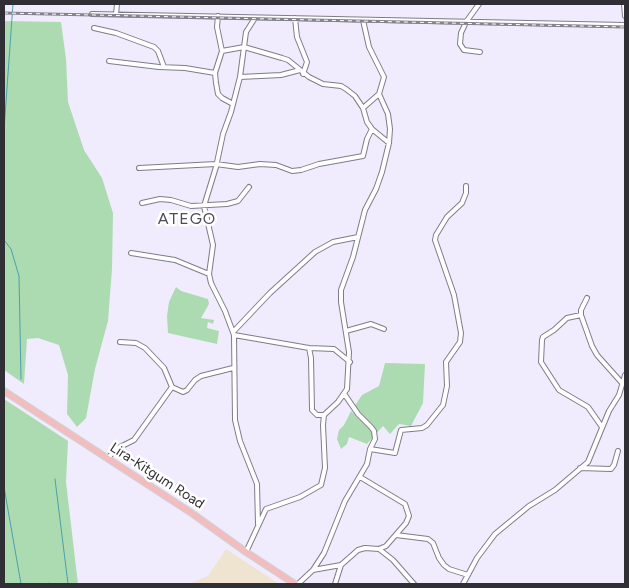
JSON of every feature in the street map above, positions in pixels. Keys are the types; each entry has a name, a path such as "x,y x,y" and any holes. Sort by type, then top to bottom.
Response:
{"main road":[{"name":"Lira-Kitgum Road","path":"4,391 193,514 246,552 296,584"}],"street":[{"path":"116,14 117,4"},
{"path":"479,4 466,22 460,38 461,48 480,52"},
{"path":"624,4 625,16"},
{"path":"92,14 625,25"},
{"path":"218,16 217,27 222,50 215,73 218,94 233,104"},
{"path":"255,17 247,28 240,77 204,206 213,245 210,274 214,291 225,311 233,333 235,420 240,441 257,484 258,524"},
{"path":"295,18 297,37 307,62 302,72"},
{"path":"246,552 265,511 300,497 321,485 325,468 324,415 345,395 347,389 350,362 341,290 354,257 365,210 374,194 382,172 389,143 389,119 380,94 384,77 369,47 363,20"},
{"path":"94,28 116,33 154,47 158,51 164,67"},
{"path":"222,50 244,47 288,60 302,72 323,84 341,86 356,96 363,108 367,122 372,129 389,143"},
{"path":"109,61 198,69 215,73"},
{"path":"240,77 302,72"},
{"path":"363,108 380,94"},
{"path":"138,168 216,164 238,167 260,164 276,165 292,171 301,170 320,164 363,156 367,139 372,129"},
{"path":"370,449 395,453 401,430 422,428 427,425 443,405 447,386 446,362 460,342 461,333 454,295 435,240 436,235 447,218 462,203 466,193 466,186"},
{"path":"142,203 165,199 191,206 204,206 238,201 249,187"},
{"path":"233,333 276,287 316,252 333,242 358,237"},
{"path":"131,253 175,260 210,274"},
{"path":"587,298 581,315 594,350 622,383"},
{"path":"581,315 567,318 543,337 541,362 559,390 588,407 602,427"},
{"path":"346,331 371,324 384,329"},
{"path":"233,333 309,348 334,349 350,362"},
{"path":"120,342 136,343 145,348 164,368 172,387 183,392 201,376 234,368"},
{"path":"309,348 311,358 312,410 317,415 324,415"},
{"path":"463,584 477,558 495,534 529,506 555,490 588,462 625,376"},
{"path":"108,458 116,449 134,440 172,387"},
{"path":"296,584 314,570 324,553 345,501 367,464 370,449 375,439 374,431 358,414 345,395"},
{"path":"580,468 611,469 618,451"},
{"path":"335,584 341,566 358,550 364,548 379,549 386,546 406,523 409,516 406,505 397,497 386,493 360,477"},
{"path":"396,535 428,539 433,543 444,565 449,569 468,575"},
{"path":"379,549 393,560 414,584"},
{"path":"314,570 341,566"}],"shaded area":[{"path":"226,549 279,584 189,584 208,576"}],"green space":[{"path":"4,21 61,22 66,59 68,102 84,150 102,178 113,213 112,269 108,321 95,369 86,418 77,427 67,414 68,375 59,345 38,338 27,339 24,384 4,370"},
{"path":"176,287 181,291 208,299 209,304 201,318 214,320 213,324 208,322 207,328 219,331 217,344 168,333 167,316 169,302"},
{"path":"385,363 425,364 423,403 411,426 399,424 390,434 383,426 367,444 349,437 347,444 341,449 337,439 339,430 344,425 351,411 360,420 362,416 354,407 362,395 379,386"},
{"path":"4,399 68,441 66,482 78,584 4,584"}],"waterway":[{"path":"4,130 13,4"},
{"path":"4,240 11,249 19,276 21,379"},
{"path":"55,479 68,584"},
{"path":"4,487 21,584"}],"railway":[{"path":"4,13 625,27"}],"district":[{"name":"ATEGO","path":"187,219"}]}
